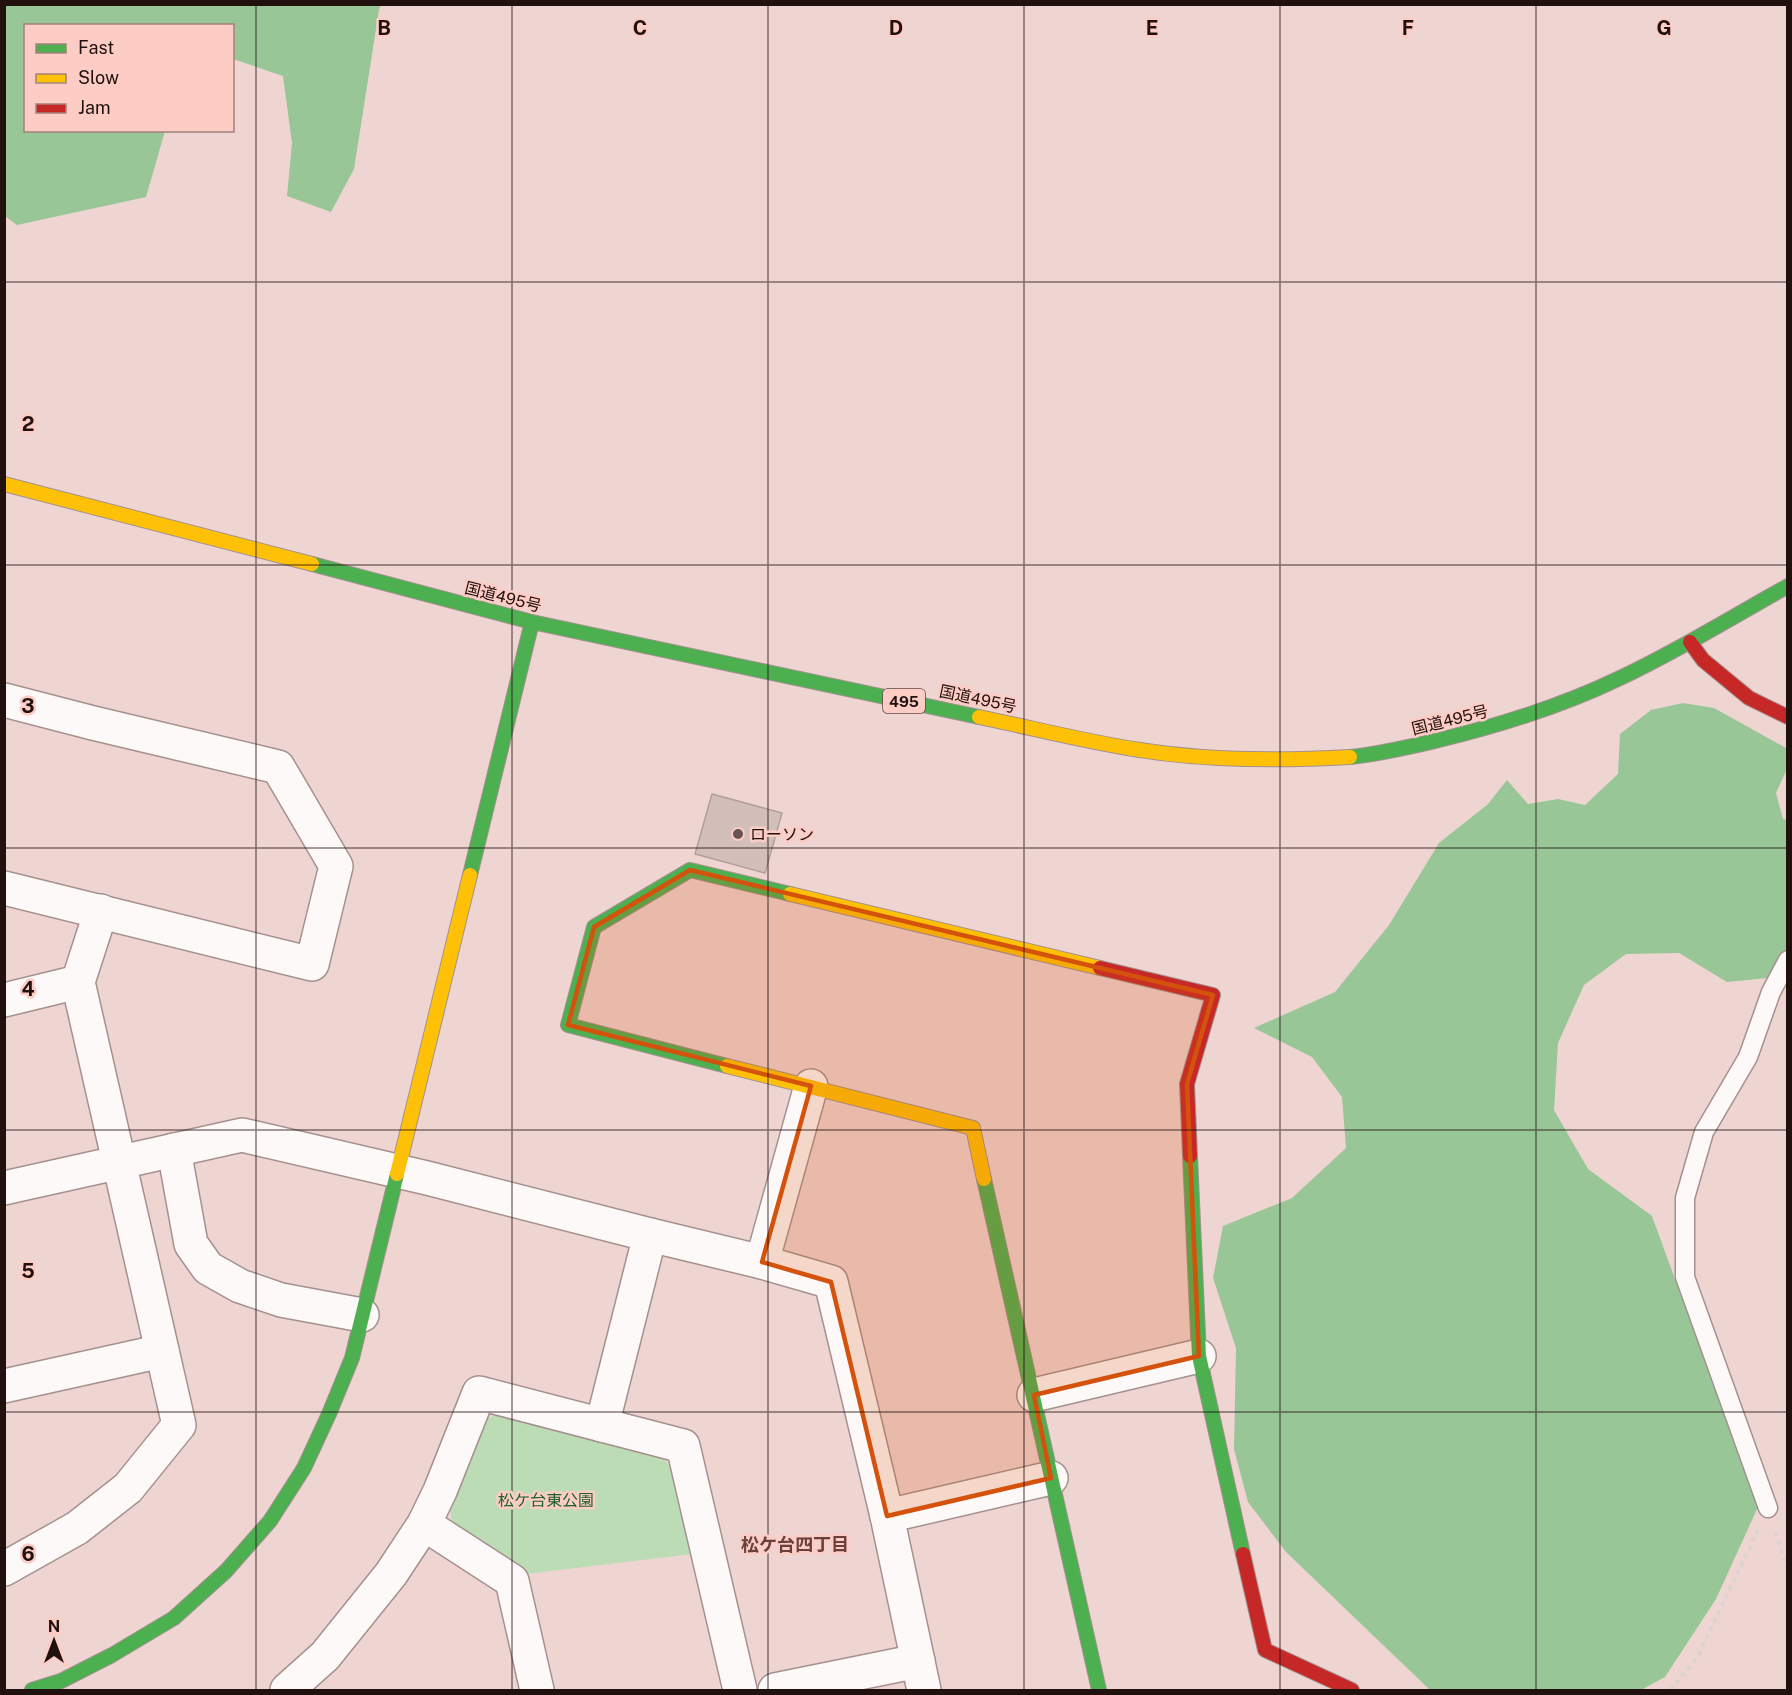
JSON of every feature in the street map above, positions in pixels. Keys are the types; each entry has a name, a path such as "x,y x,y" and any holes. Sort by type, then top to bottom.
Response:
{"main road":[{"name":"国道495号","path":"4,484 532,622 1146,751 1215,757 1301,760 1380,753 1455,737 1504,723 1620,679 1788,586"},
{"path":"32,1690 61,1682 174,1618 226,1571 270,1521 304,1468 352,1358 532,622"},
{"path":"1690,642 1703,660 1749,698 1788,717"},
{"path":"1099,1690 973,1128 568,1025 594,927 690,870 1213,995 1187,1084 1199,1356 1265,1650 1352,1690"}],"street":[{"path":"4,700 278,767 336,866 312,964 4,888"},
{"path":"4,1569 77,1528 128,1488 179,1425 78,982 101,911"},
{"path":"4,1000 78,982"},
{"path":"762,1262 811,1086"},
{"path":"4,1188 242,1135 762,1262 831,1282 887,1516 921,1676 775,1690"},
{"path":"174,1150 191,1244 208,1268 240,1286 280,1299 362,1315"},
{"path":"602,1425 650,1235"},
{"path":"4,1386 162,1351"},
{"path":"1034,1395 1199,1356"},
{"path":"286,1690 325,1656 391,1574 424,1524 440,1491 479,1393 683,1446 740,1690"},
{"path":"887,1516 1051,1478"},
{"path":"424,1524 513,1581 537,1690"}],"lane":[{"path":"1768,1508 1685,1277 1685,1198 1704,1132 1748,1057 1771,992 1788,960"}],"path":[{"path":"1768,1508 1788,1569"},
{"path":"1670,1690 1698,1658 1768,1508"}],"highlighted area":[{"path":"690,870 1213,995 1187,1084 1199,1356 1034,1395 1051,1478 887,1516 831,1282 762,1262 811,1086 568,1025 594,927"}],"green space":[{"path":"5,4 381,5 354,169 331,212 287,196 292,143 283,76 234,59 234,24 24,24 24,132 165,132 146,197 17,225 5,216"},
{"path":"1683,703 1714,708 1786,748 1787,769 1776,793 1783,819 1787,820 1787,976 1727,982 1679,953 1626,954 1584,985 1558,1043 1554,1110 1588,1169 1652,1216 1758,1507 1716,1599 1665,1677 1641,1690 1430,1690 1286,1552 1248,1502 1234,1449 1236,1348 1213,1278 1223,1226 1292,1198 1346,1148 1342,1097 1312,1057 1254,1028 1335,992 1389,925 1439,843 1488,804 1507,780 1528,804 1558,799 1585,805 1618,774 1620,734 1651,710"},
{"name":"松ケ台東公園","path":"498,1414 660,1455 673,1470 692,1554 526,1574 452,1523 450,1507 484,1420"}],"building":[{"name":"ローソン","path":"712,794 782,813 765,873 695,854"}],"traffic: fast":[{"path":"312,564 532,622 979,717"},
{"path":"1350,757 1394,750 1462,734 1531,714 1576,697 1663,657 1788,586"},
{"path":"470,875 532,622"},
{"path":"727,1066 568,1025 594,927 690,870 790,894"},
{"path":"1190,1156 1199,1356 1243,1554"},
{"path":"32,1690 61,1681 112,1655 174,1618 226,1571 270,1521 304,1468 352,1358 397,1174"},
{"path":"984,1179 1099,1690"}],"traffic: slow":[{"path":"4,484 312,564"},
{"path":"979,717 1100,743 1166,754 1245,759 1350,757"},
{"path":"397,1174 470,875"},
{"path":"790,894 1100,968"},
{"path":"727,1066 973,1128 984,1179"}],"traffic: jam":[{"path":"1690,642 1703,660 1749,698 1788,717"},
{"path":"1100,968 1213,995 1187,1084 1190,1156"},
{"path":"1243,1554 1265,1650 1352,1690"}],"place":[{"name":"ローソン","path":"738,834"}],"district":[{"name":"松ケ台四丁目","path":"795,1544"}]}
